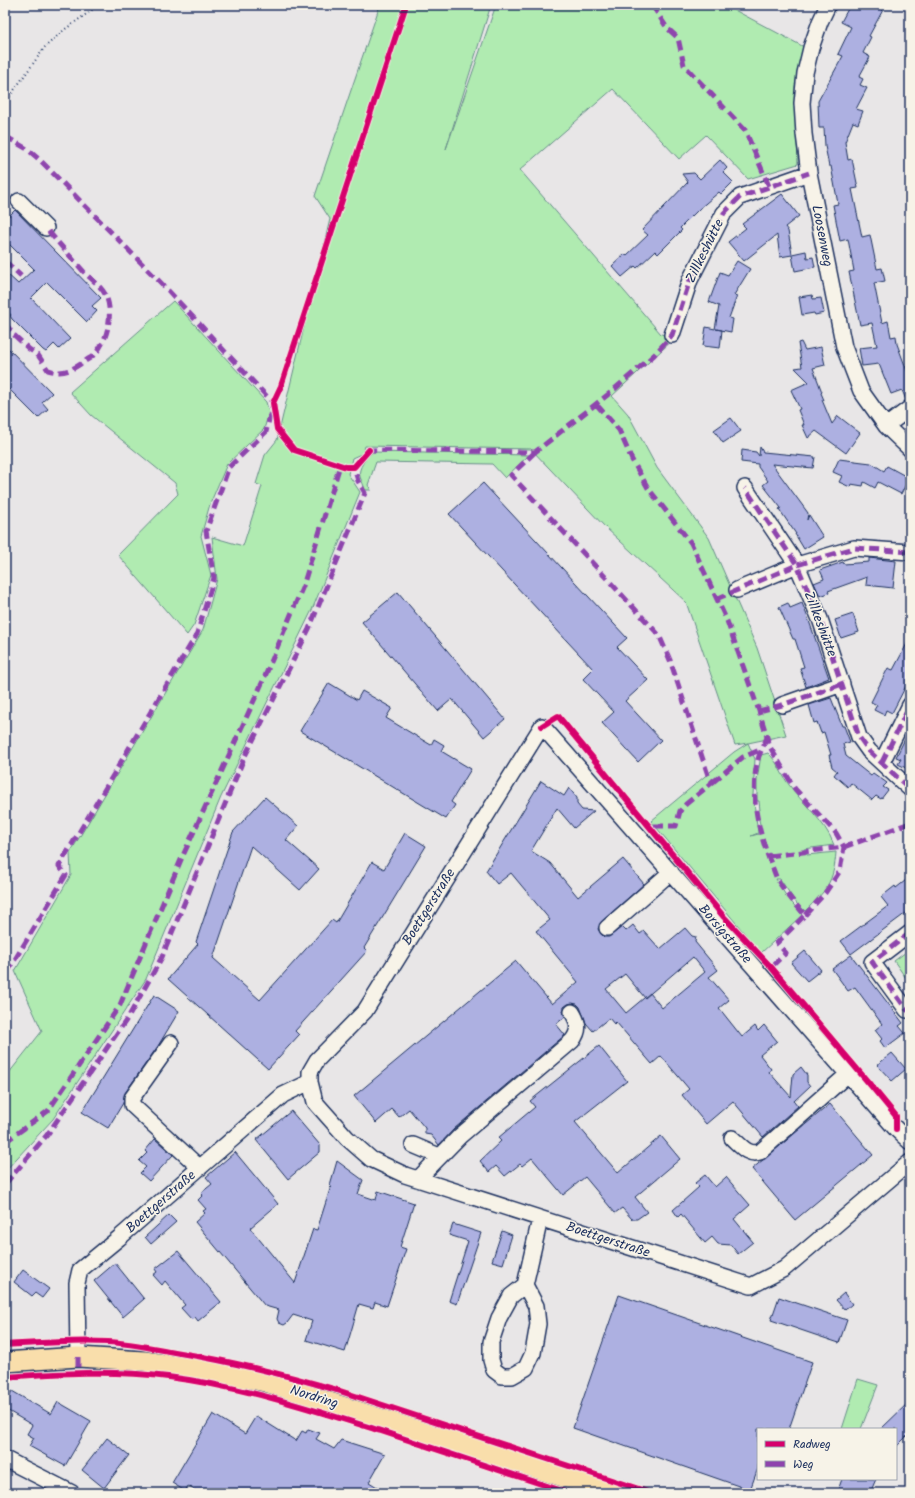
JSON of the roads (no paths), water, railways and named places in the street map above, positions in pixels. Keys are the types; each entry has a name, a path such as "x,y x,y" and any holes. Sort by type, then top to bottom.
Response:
{"main road":[{"name":"Nordring","path":"5,1362 78,1356 151,1362 217,1372 265,1382 417,1429 613,1493"}],"street":[{"name":"Loosenweg","path":"828,5 811,48 805,73 802,111 809,173 844,347 861,391 886,426 910,448"},
{"name":"Zillkeshütte","path":"672,335 690,280 724,213 740,197 809,173"},
{"path":"19,201 46,228"},
{"path":"886,426 910,408"},
{"name":"Zillkeshütte","path":"745,488 797,565 820,619 860,737 869,751 906,786"},
{"path":"737,590 797,565 854,548 910,552"},
{"path":"782,705 842,684"},
{"path":"882,762 910,705"},
{"name":"Borsigstraße","path":"542,726 896,1129 910,1142"},
{"name":"Boettgerstraße","path":"542,726 365,1011 317,1060 310,1072 310,1082 315,1102 347,1138 370,1159 405,1175 751,1286 784,1269 910,1162"},
{"path":"607,928 671,872"},
{"path":"910,933 872,962 907,1010 910,1008"},
{"path":"418,1179 439,1156 465,1132 572,1041 576,1036 578,1029 576,1019 572,1012"},
{"path":"171,1043 132,1098 132,1105 200,1168"},
{"path":"732,1138 748,1152 760,1152 848,1074"},
{"name":"Boettgerstraße","path":"78,1356 77,1282 80,1270 119,1238 283,1095 310,1082"},
{"path":"413,1145 439,1156"},
{"path":"525,1285 536,1306 538,1324 533,1353 526,1368 512,1376 502,1376 494,1370 490,1360 491,1342 499,1318 511,1296 525,1285 540,1219"},
{"path":"5,1458 72,1493"}]}
